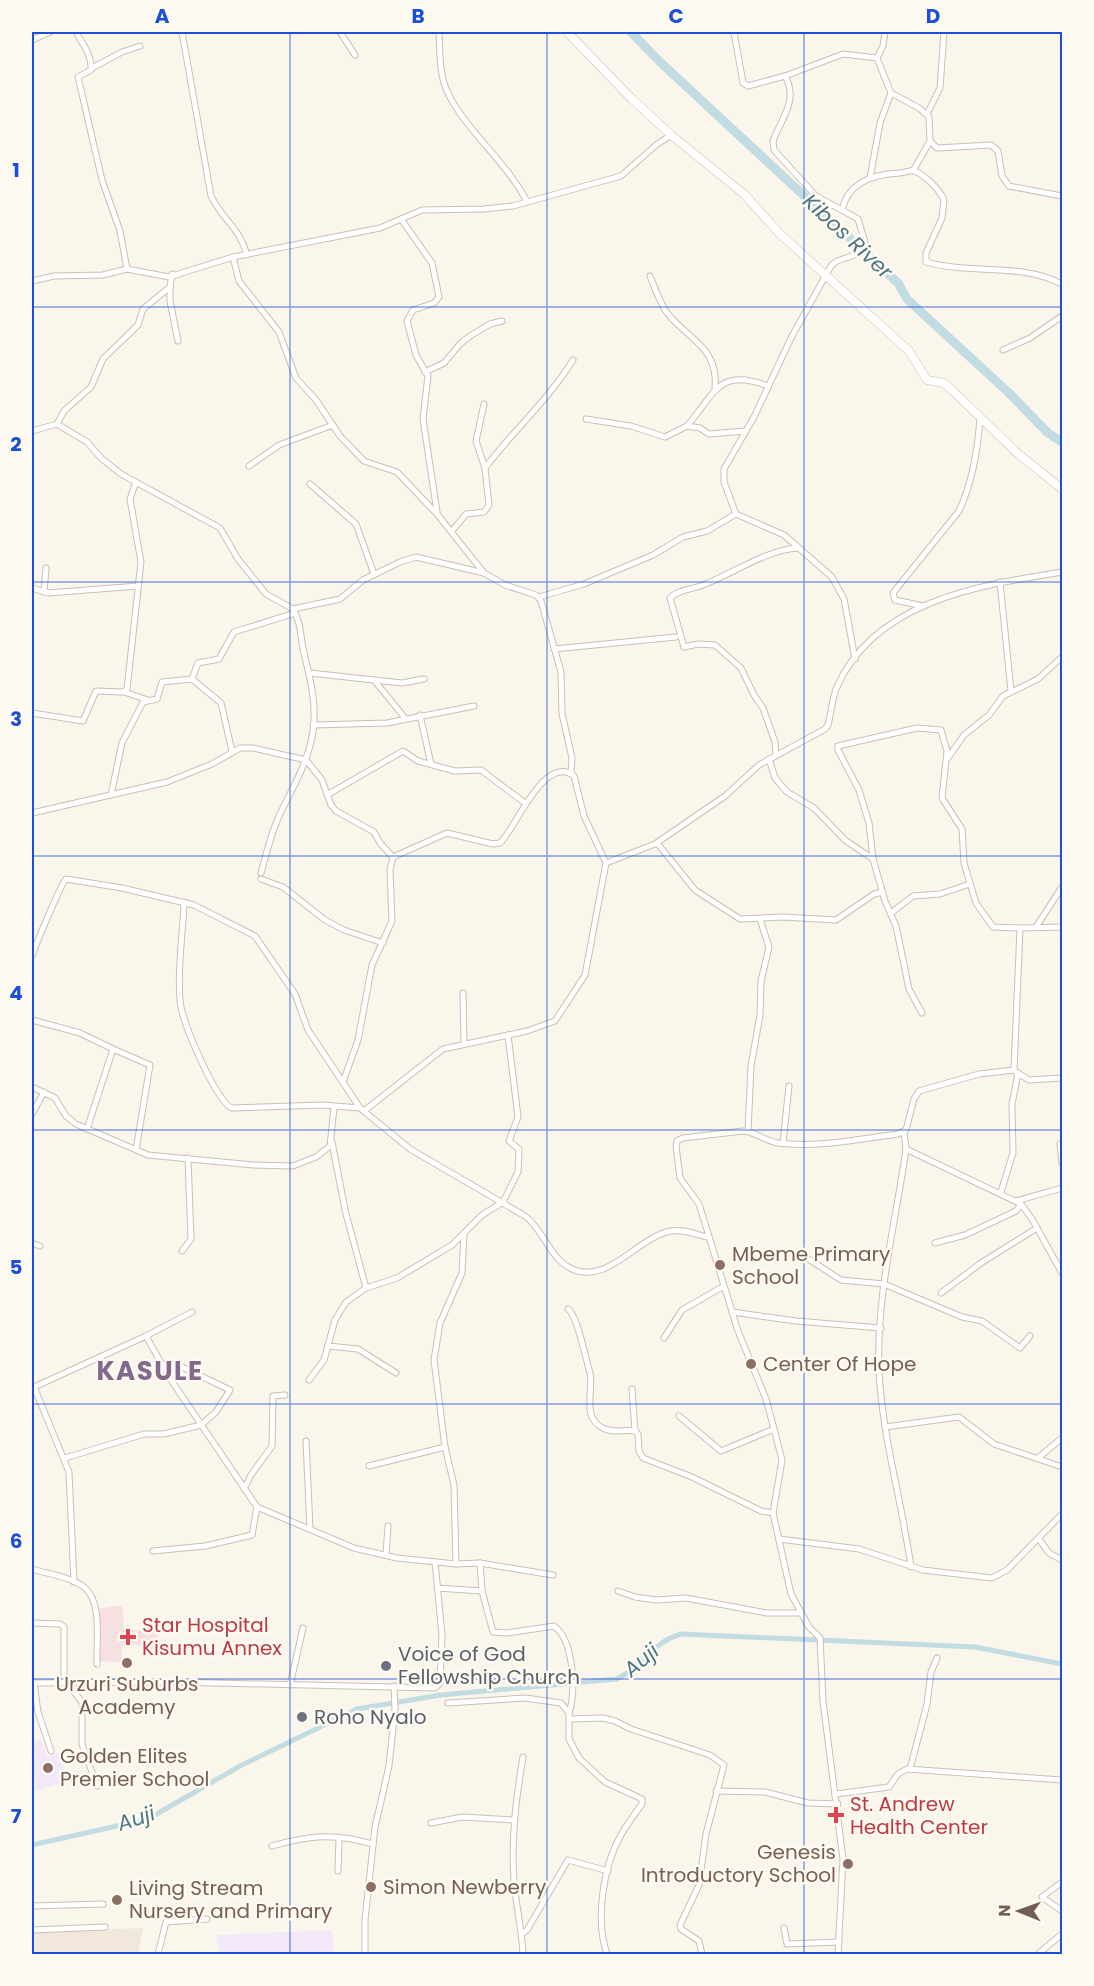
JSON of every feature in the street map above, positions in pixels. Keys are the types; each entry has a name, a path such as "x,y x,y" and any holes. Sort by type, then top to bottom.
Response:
{"main road":[{"path":"567,32 632,99 671,135 744,194 779,234 909,351 927,380 944,383 1016,452 1062,489"}],"street":[{"path":"35,36 50,32"},
{"path":"76,32 84,42 92,68"},
{"path":"182,32 211,196 221,212 241,234 248,255"},
{"path":"340,32 355,55"},
{"path":"439,32 444,84 471,127 514,178 527,202"},
{"path":"734,32 745,85 785,76 843,54 877,58"},
{"path":"885,32 883,46 877,58 891,93 927,114"},
{"path":"913,171 930,141 927,114 940,88 944,32"},
{"path":"127,269 120,231 102,180 78,77 122,52 141,46"},
{"path":"785,76 792,92 786,118 772,141 774,150 816,196 858,219 866,238 863,247 851,259 835,262 827,275 792,336 723,474 736,514 784,535 818,562 840,588 855,659"},
{"path":"870,178 880,123 891,93"},
{"path":"32,281 54,276 103,275 127,269 139,269 161,277 233,257 380,228 422,210 484,209 527,202 621,176 671,135"},
{"path":"930,141 937,147 991,145 998,150 1002,176 1009,186 1062,196"},
{"path":"842,210 850,191 870,178 881,173 913,171 926,179 944,200 942,218 926,252 926,262 1001,272 1019,270 1041,275 1062,284"},
{"path":"401,219 425,250 435,273 437,302 413,310 407,316 416,355 429,382 423,419 437,514"},
{"path":"233,257 239,281 279,332 296,378 316,400 353,451 364,460 397,472 452,531 484,573"},
{"path":"172,274 170,301 178,341"},
{"path":"650,276 663,306 702,346 713,362 717,373 715,389"},
{"path":"57,424 64,411 91,387 104,359 138,325 143,309 170,287"},
{"path":"1003,350 1030,338 1062,316"},
{"path":"425,372 444,363 470,336 490,324 502,321"},
{"path":"485,468 505,441 538,407 573,360"},
{"path":"586,419 631,426 665,437 687,426 715,389 736,379 751,379 768,386"},
{"path":"452,531 466,514 488,510 485,468 476,441 484,404"},
{"path":"925,606 895,600 893,593 959,511 966,496 975,458 980,417"},
{"path":"32,431 57,424 70,430 109,465 220,528 238,559 266,594 294,611 301,627 303,652 310,673 313,725 306,760 278,819 261,876 283,887 325,920 344,930 383,943"},
{"path":"249,466 279,444 333,425"},
{"path":"687,426 700,428 710,434 746,431"},
{"path":"123,692 128,685 141,562 130,499 136,482"},
{"path":"310,484 356,524 374,574"},
{"path":"192,679 198,663 219,659 234,632 294,611 340,599 374,574 416,557 484,573 539,597 584,584 653,555 683,537 707,531 736,514"},
{"path":"776,755 776,742 764,708 754,695 741,668 716,645 698,644 684,647 678,635 670,598 675,593 715,580 778,552 798,548"},
{"path":"44,592 46,568"},
{"path":"606,863 657,843 725,796 769,759 825,729 828,725 836,690 855,659 885,627 925,606 959,593 1000,582 1062,572"},
{"path":"1000,582 1011,692"},
{"path":"32,588 44,592 138,586"},
{"path":"184,902 180,1001 203,1065 223,1100 231,1108 323,1105 334,1108 340,1105 362,1110 408,1079 435,1053 464,1043 508,1035 555,1021 584,978 606,863 584,816 571,773 572,758 562,714 561,672 539,597"},
{"path":"554,649 675,637"},
{"path":"946,761 964,735 989,715 998,701 1038,679 1062,657"},
{"path":"310,673 402,682 424,679"},
{"path":"32,713 83,721 96,691 123,692 148,700 157,699 162,682 192,679 221,703 232,751"},
{"path":"374,680 405,718"},
{"path":"111,795 122,743 135,715 148,700"},
{"path":"313,725 387,723 474,706"},
{"path":"420,715 431,764"},
{"path":"922,1013 909,989 896,926 873,859 868,824 859,790 837,747 895,732 938,729 946,743 942,798 962,830 964,863 979,909 993,927 1062,927"},
{"path":"32,813 167,782 212,764 232,751 253,748 306,760 322,780 336,811 375,832 380,843 393,857"},
{"path":"327,795 368,773 401,751 418,761 459,772 481,770 525,803"},
{"path":"769,759 775,778 788,792 814,808 845,840 873,859"},
{"path":"393,857 447,833 493,844 500,843 525,803 550,777 571,773"},
{"path":"657,843 700,894 740,919 783,917 836,920 874,894 883,892"},
{"path":"343,1082 358,1040 372,965 392,921 390,870 393,857"},
{"path":"32,956 50,917 60,885 66,879 122,888 184,902 222,917 261,942 299,1000 308,1030 362,1110 410,1149 503,1202 536,1224 555,1253 572,1270 602,1270 643,1243 671,1231 685,1231 707,1237"},
{"path":"891,913 913,896 940,894 970,884"},
{"path":"1036,927 1062,887"},
{"path":"748,1131 751,1066 760,1015 761,981 769,947 760,919"},
{"path":"1000,1192 1013,1153 1012,1104 1016,1072 1020,928"},
{"path":"463,993 464,1043"},
{"path":"32,1020 80,1033 150,1065 136,1150"},
{"path":"309,1380 324,1360 341,1309 346,1302 366,1288 415,1269 452,1245 482,1215 503,1202 516,1178 519,1164 519,1149 509,1141 518,1117 508,1035"},
{"path":"87,1129 113,1049"},
{"path":"911,1567 905,1520 885,1427 879,1368 884,1284 906,1149 904,1132 919,1091 979,1074 1016,1072 1029,1080 1062,1078"},
{"path":"783,1143 789,1086"},
{"path":"32,1087 57,1101 72,1121 136,1150 153,1155 293,1166 316,1157 332,1141"},
{"path":"32,1114 44,1092"},
{"path":"334,1108 332,1141 345,1210 366,1288"},
{"path":"838,1954 843,1878 838,1804 824,1701 820,1638 800,1613 791,1594 773,1513 782,1460 774,1429 707,1237 699,1204 680,1178 677,1142 683,1138 748,1131 775,1143 830,1143 904,1132"},
{"path":"1060,1144 1062,1163"},
{"path":"906,1149 1018,1202 1037,1228 1062,1271"},
{"path":"182,1251 191,1239 188,1158"},
{"path":"1018,1202 1062,1188"},
{"path":"935,1243 966,1235 1016,1211 1018,1202"},
{"path":"941,1293 981,1263 1037,1228"},
{"path":"456,1564 454,1485 445,1448 434,1360 440,1323 462,1274 464,1234"},
{"path":"32,1243 40,1246"},
{"path":"810,1260 841,1280 884,1284 962,1317 982,1321 1020,1348 1030,1336"},
{"path":"664,1338 682,1310 724,1286"},
{"path":"568,1309 574,1314 590,1373 591,1413 603,1429 635,1431"},
{"path":"74,1582 71,1497 65,1458 33,1388 146,1336 192,1312"},
{"path":"732,1312 881,1329"},
{"path":"146,1336 201,1425 257,1507 346,1546 435,1562 480,1563 553,1575"},
{"path":"328,1346 358,1349 396,1373"},
{"path":"65,1458 144,1434 164,1434 201,1425 216,1412 230,1390 182,1367"},
{"path":"632,1389 635,1431 638,1434 640,1454 643,1458 700,1481 761,1511 773,1513"},
{"path":"244,1489 250,1475 272,1446 273,1396 285,1395"},
{"path":"679,1416 721,1451 774,1429"},
{"path":"885,1427 958,1417 994,1444 1062,1467"},
{"path":"1038,1458 1062,1438"},
{"path":"306,1441 310,1529"},
{"path":"369,1466 445,1448"},
{"path":"153,1551 205,1546 252,1535 257,1507"},
{"path":"779,1539 859,1548 911,1567 997,1578 1062,1514"},
{"path":"386,1555 388,1526"},
{"path":"1039,1539 1049,1553 1060,1559"},
{"path":"51,1751 38,1712 33,1683 394,1686 429,1689 440,1683 442,1635 435,1562"},
{"path":"480,1563 482,1591 493,1632 507,1633 554,1626 567,1640 574,1697 569,1716 569,1739 587,1767 605,1782 642,1800 641,1806 617,1843 609,1871 603,1902 603,1938 607,1954"},
{"path":"32,1569 74,1582 87,1590 93,1601 97,1664"},
{"path":"437,1588 482,1591"},
{"path":"618,1591 635,1598 656,1600 686,1598 767,1613 800,1613"},
{"path":"32,1623 60,1624 64,1627 65,1683 82,1702 84,1751 97,1786"},
{"path":"290,1685 303,1628"},
{"path":"910,1769 927,1704 931,1672 938,1658"},
{"path":"365,1954 364,1928 373,1844 387,1775 395,1709 394,1686"},
{"path":"448,1703 546,1699 561,1703 569,1716"},
{"path":"569,1716 615,1721 632,1729 710,1755 724,1765 704,1843 699,1885 680,1925 681,1929 699,1941 702,1954"},
{"path":"523,1757 513,1820 514,1881 523,1933 523,1954"},
{"path":"836,1794 889,1787 900,1773 910,1769 1062,1780"},
{"path":"716,1791 765,1792 808,1803 838,1804"},
{"path":"431,1823 462,1817 513,1820"},
{"path":"272,1846 311,1836 339,1837 373,1844"},
{"path":"338,1871 339,1837"},
{"path":"523,1933 528,1930 568,1860 609,1871"},
{"path":"1062,1882 1042,1897 1062,1911"},
{"path":"32,1906 103,1904"},
{"path":"158,1954 166,1922 207,1919"},
{"path":"32,1930 105,1927"},
{"path":"784,1928 787,1944 838,1942"},
{"path":"1038,1954 1062,1934"}],"shaded area":[{"name":"Star Hospital Kisumu Annex","path":"122,1605 124,1630 160,1631 153,1647 123,1643 121,1662 98,1661 98,1609"},
{"name":"Golden Elites Premier School","path":"41,1739 47,1756 59,1753 68,1781 32,1792 32,1742"},
{"path":"143,1928 138,1954 32,1954 32,1932"},
{"path":"332,1930 334,1954 219,1954 216,1935"}],"waterway":[{"name":"Kibos River","path":"631,32 658,60 898,283 907,299 1009,393 1048,433 1062,442"},
{"name":"Auji","path":"32,1845 148,1819 240,1766 357,1709 441,1695 617,1679 634,1668 655,1648 681,1634 975,1647 1062,1664"}],"place":[{"name":"Mbeme Primary School","path":"720,1265"},
{"name":"Center Of Hope","path":"751,1364"},
{"name":"Star Hospital Kisumu Annex","path":"128,1637"},
{"name":"Urzuri Suburbs Academy","path":"127,1663"},
{"name":"Voice of God Fellowship Church","path":"386,1666"},
{"name":"Roho Nyalo","path":"302,1717"},
{"name":"Golden Elites Premier School","path":"48,1768"},
{"name":"St. Andrew Health Center","path":"836,1815"},
{"name":"Genesis Introductory School","path":"848,1864"},
{"name":"Simon Newberry","path":"371,1887"},
{"name":"Living Stream Nursery and Primary","path":"117,1900"}],"district":[{"name":"KASULE","path":"150,1371"}]}
